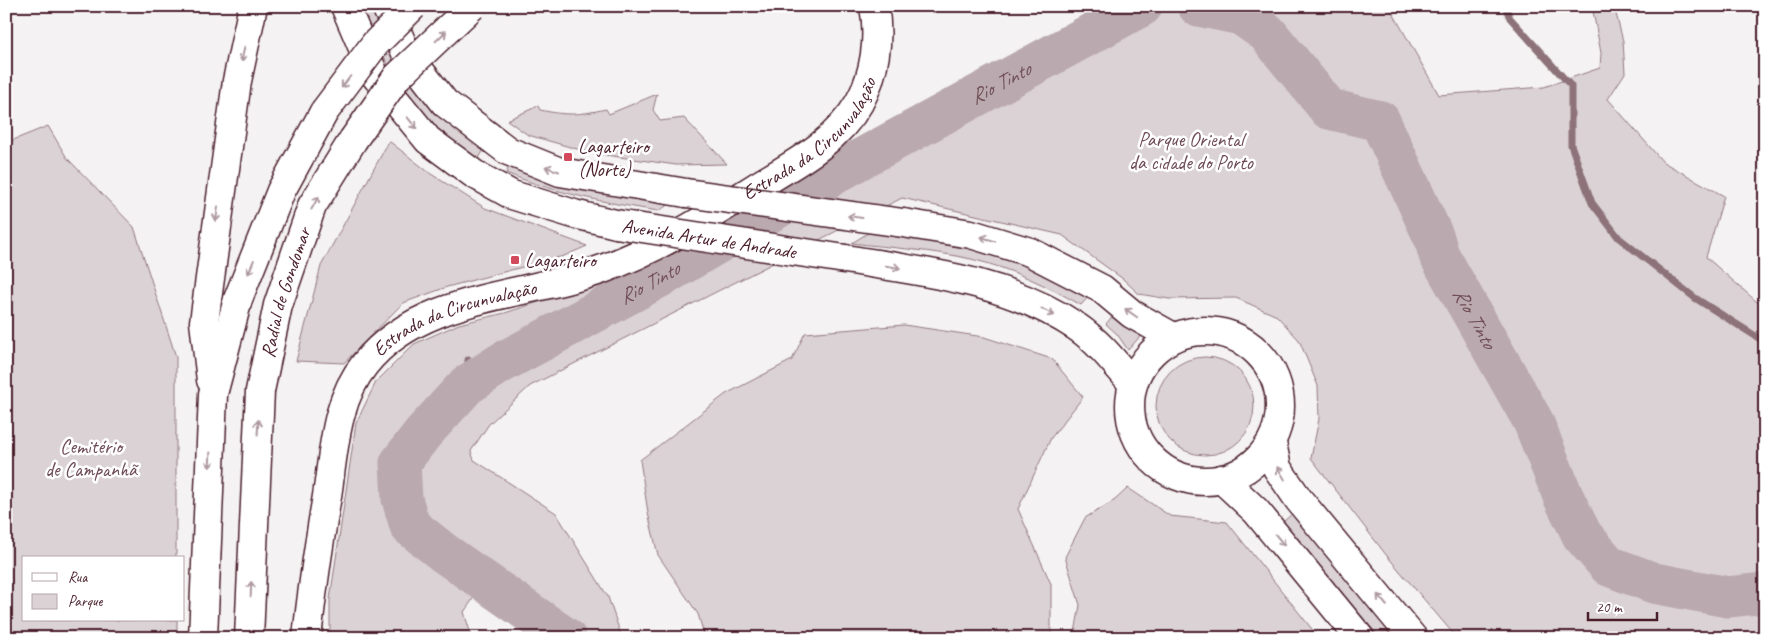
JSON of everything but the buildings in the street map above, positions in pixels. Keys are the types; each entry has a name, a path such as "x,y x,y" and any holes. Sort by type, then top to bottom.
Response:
{"main road":[{"path":"213,394 204,322 237,81 253,6"},
{"name":"Avenida Artur de Andrade","path":"345,6 374,74 428,140 474,174 512,194 574,214 616,224 960,278 1014,294 1077,327 1099,345 1133,384"},
{"name":"Avenida Artur de Andrade","path":"386,6 406,53 444,103 508,151 560,172 971,234 1030,252 1102,289 1132,314 1173,338"},
{"name":"Radial de Gondomar","path":"203,638 213,394 242,290 281,191 324,112 375,44 413,6"},
{"name":"Radial de Gondomar","path":"249,638 260,391 278,305 312,206 353,140 397,77 472,6"},
{"name":"Estrada da Circunvalação","path":"307,638 313,580 339,420 352,384 378,349 395,334 444,310 580,276 644,252 716,212 819,148 841,127 853,112 871,78 876,52 877,23 874,6"},
{"path":"1196,331 1220,332 1242,340 1261,355 1274,374 1280,397 1280,420 1272,443 1259,459 1242,472 1222,479 1200,481 1178,476 1158,465 1143,449 1133,428 1130,406 1133,384 1142,365 1151,354 1173,338 1196,331"},
{"path":"1272,443 1278,468 1299,500 1414,638"},
{"path":"1222,479 1256,511 1360,638"}],"green space":[{"path":"360,6 376,6 486,146 478,160 431,124 392,73"},
{"name":"Parque Oriental da cidade do Porto","path":"1128,6 1389,6 1439,95 1544,87 1600,68 1601,53 1592,6 1614,6 1623,41 1625,73 1608,99 1663,162 1724,196 1706,257 1765,309 1765,638 1457,638 1387,556 1311,458 1319,419 1318,386 1299,340 1277,316 1236,298 1169,299 1139,294 1123,279 1062,235 902,198 530,386 489,424 471,451 474,460 556,513 608,597 622,638 529,638 488,603 475,596 464,612 472,638 330,638 330,599 356,423 376,382 414,344 459,324 505,313 575,290 832,169"},
{"path":"657,94 653,110 660,121 684,118 727,164 676,165 591,153 528,135 507,120 538,106 540,110 566,114 581,114 606,109 609,114"},
{"name":"Cemitério de Campanhã","path":"48,126 67,158 134,227 176,357 176,556 22,556 22,622 177,622 177,638 6,638 6,143"},
{"path":"389,141 431,174 485,208 587,246 564,256 447,287 403,303 344,363 296,361 321,266"},
{"path":"512,161 680,198 658,211 581,196 544,187 506,173"},
{"path":"871,231 960,242 1010,255 1090,295 1081,305 1028,278 1000,267 971,259 941,253 852,243"},
{"path":"1114,314 1144,332 1128,350 1117,334 1106,324"},
{"path":"904,325 984,337 1052,359 1083,397 1051,438 1018,509 1051,584 1051,638 705,638 698,614 658,555 648,513 640,460 726,394 792,360 805,333"},
{"path":"1205,357 1224,360 1240,371 1251,387 1254,406 1251,425 1240,441 1224,452 1205,455 1186,452 1170,441 1159,425 1156,406 1159,387 1170,371 1186,360"},
{"path":"1128,488 1170,516 1227,522 1319,638 1074,638 1080,605 1065,557 1085,518 1115,500"},
{"path":"1293,513 1398,638 1380,638 1283,522"}],"waterway":[{"name":"Rio Tinto","path":"566,638 444,553 410,526 402,499 400,463 423,433 467,385 501,363 664,275 855,162 1142,6"},
{"name":"Rio Tinto","path":"1198,6 1241,15 1267,33 1329,109 1380,121 1434,238 1439,255 1533,421 1563,496 1582,535 1609,566 1654,583 1728,597 1765,593"},
{"path":"1505,6 1510,18 1571,86 1571,145 1592,203 1619,238 1695,298 1765,342"},
{"path":"467,385 468,360"}],"place":[{"name":"Lagarteiro (Norte)","path":"568,157"},
{"name":"Lagarteiro","path":"515,260"}]}
